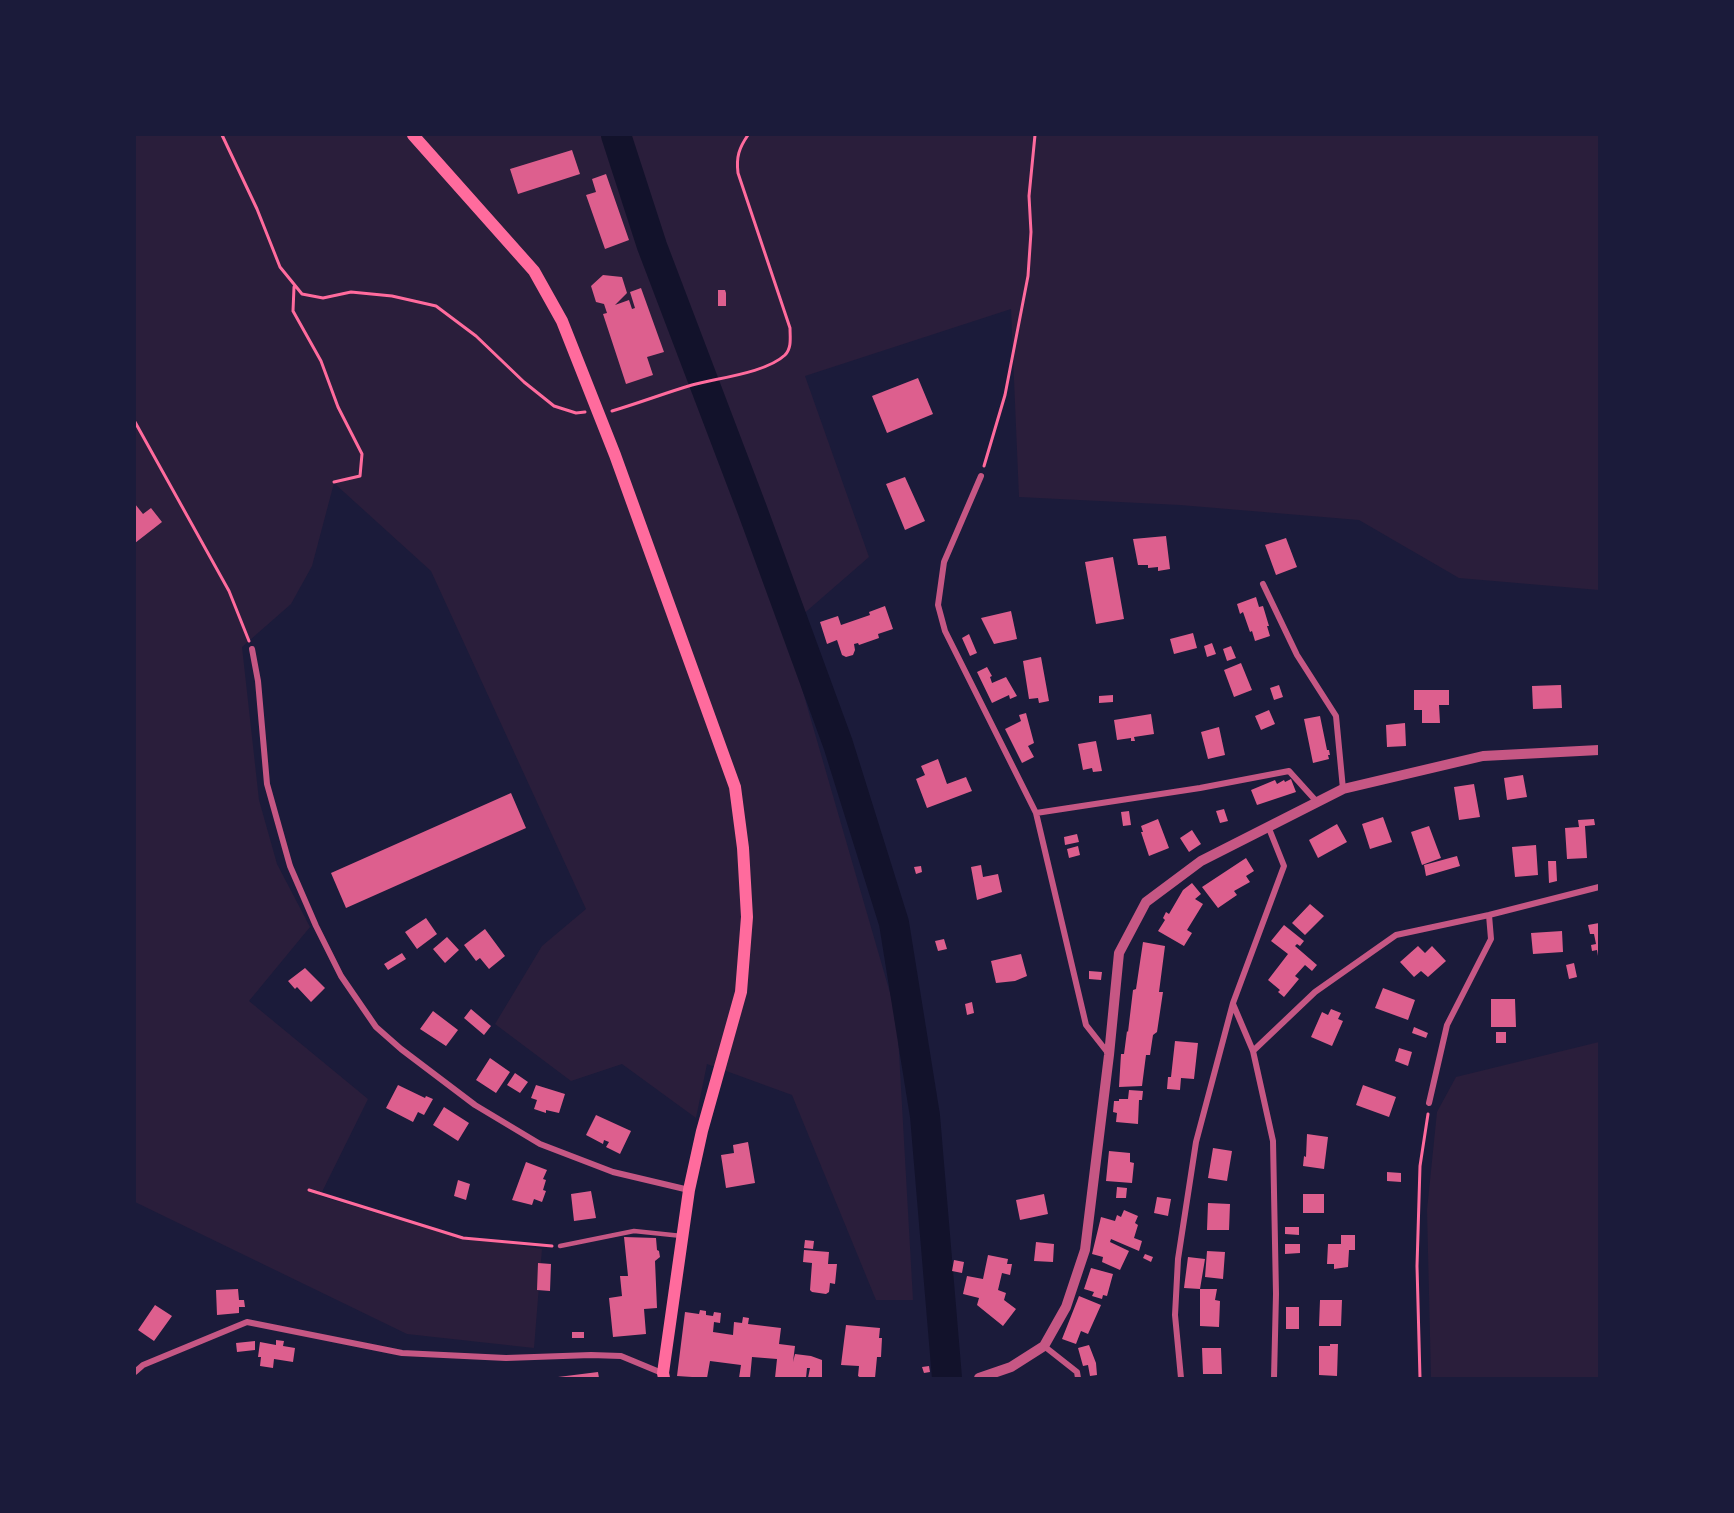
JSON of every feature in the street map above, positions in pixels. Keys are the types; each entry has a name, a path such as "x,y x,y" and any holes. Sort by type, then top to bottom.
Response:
{"main road":[{"path":"413,135 534,271 562,321 735,787 743,848 747,917 741,992 702,1131 689,1190 663,1376"}],"street":[{"path":"981,476 944,561 938,605 945,631 1036,813 1086,1025 1109,1055"},
{"path":"1263,584 1297,655 1336,716 1343,789"},
{"path":"252,649 258,681 267,784 290,866 341,976 376,1027 401,1049 475,1105 540,1144 613,1172 689,1190"},
{"path":"978,1378 1011,1367 1044,1346 1066,1307 1085,1250 1119,953 1146,902 1201,861 1343,789 1483,756 1599,750"},
{"path":"1036,813 1200,788 1289,771 1317,802"},
{"path":"1181,1378 1175,1315 1178,1259 1196,1142 1233,1003 1284,866 1268,826"},
{"path":"1253,1051 1315,992 1396,935 1489,915 1599,887"},
{"path":"1429,1103 1447,1025 1491,939 1489,915"},
{"path":"1233,1003 1253,1051 1273,1140 1276,1294 1274,1378"},
{"path":"135,1372 143,1365 247,1322 402,1353 506,1358 621,1356 663,1376"},
{"path":"1044,1346 1077,1372 1078,1378"}],"lane":[{"path":"560,1246 634,1231 682,1236"}],"path":[{"path":"222,135 257,209 280,267 303,294 323,298 351,292 392,296 435,306 476,336 524,382 554,406 576,413 598,413 691,385 742,374 771,363 783,356 789,347 790,328 738,173 736,160 739,148 748,135"},
{"path":"981,476 1005,395 1028,276 1031,232 1029,196 1035,135"},
{"path":"295,285 293,311 321,361 338,408 362,454 360,476 334,482"},
{"path":"135,422 229,591 252,649"},
{"path":"1420,1378 1417,1266 1420,1166 1429,1103"},
{"path":"309,1190 463,1238 560,1246"}],"shaded area":[{"path":"135,135 1599,135 1599,590 1459,578 1359,520 1180,505 1019,497 1011,309 805,376 869,557 785,630 897,1017 913,1300 876,1300 792,1095 707,1064 696,1118 622,1064 571,1081 495,1024 542,946 586,909 431,571 334,483 312,566 291,604 242,647 259,800 277,864 310,927 249,1001 368,1099 320,1196 443,1233 542,1249 534,1348 407,1334 135,1202"},
{"path":"1599,1042 1599,1378 1431,1378 1427,1210 1437,1112 1456,1077"}],"building":[{"path":"572,150 580,174 518,194 510,169"},
{"path":"606,174 629,240 605,249 586,195 596,192 592,179"},
{"path":"603,275 622,277 627,293 615,305 629,300 632,309 635,308 630,292 641,288 664,352 647,357 653,375 626,384 603,314 607,313 604,304 596,302 591,286"},
{"path":"718,290 725,290 726,306 718,306"},
{"path":"918,378 933,414 887,433 872,396"},
{"path":"905,477 925,521 905,530 886,484"},
{"path":"135,504 143,514 151,508 162,522 135,543"},
{"path":"1166,536 1170,569 1158,571 1158,567 1148,568 1148,565 1138,565 1133,539"},
{"path":"1286,538 1297,567 1276,575 1265,545"},
{"path":"1113,557 1124,619 1096,624 1085,562"},
{"path":"1256,597 1259,607 1263,606 1270,636 1255,641 1243,612 1240,614 1237,604"},
{"path":"885,606 893,629 878,634 879,638 859,645 854,644 853,655 846,657 842,655 837,640 827,644 820,622 838,616 841,625 870,615 869,612"},
{"path":"1011,611 1017,639 994,644 981,618"},
{"path":"1193,633 1197,648 1174,654 1170,639"},
{"path":"969,634 977,653 970,656 962,638"},
{"path":"1212,643 1216,654 1207,657 1204,646"},
{"path":"1231,646 1236,658 1227,661 1223,649"},
{"path":"1041,657 1049,701 1039,703 1038,698 1029,699 1023,661"},
{"path":"1241,663 1252,690 1234,697 1224,670"},
{"path":"987,667 992,676 990,677 992,683 1006,677 1017,696 1010,699 1009,695 992,703 977,672"},
{"path":"1279,685 1283,697 1274,700 1270,688"},
{"path":"1561,685 1562,708 1533,709 1532,686"},
{"path":"1414,690 1449,690 1449,705 1439,705 1440,723 1422,723 1422,710 1414,710"},
{"path":"1113,695 1113,702 1099,703 1099,696"},
{"path":"1269,710 1275,724 1261,730 1255,716"},
{"path":"1026,713 1034,743 1028,746 1034,757 1022,763 1005,729 1021,721 1019,715"},
{"path":"1151,714 1154,734 1134,737 1135,741 1131,741 1131,738 1117,740 1114,720"},
{"path":"1320,716 1330,755 1328,755 1329,759 1313,763 1304,719"},
{"path":"1405,723 1406,746 1387,747 1386,725"},
{"path":"1219,727 1225,755 1208,759 1201,732"},
{"path":"1096,741 1102,771 1093,772 1092,768 1083,770 1078,744"},
{"path":"938,759 947,784 966,777 972,791 927,808 916,779 925,775 921,766"},
{"path":"1523,775 1527,797 1507,800 1504,778"},
{"path":"1291,779 1296,792 1257,805 1251,790 1275,780 1277,784"},
{"path":"1474,784 1480,817 1459,820 1454,787"},
{"path":"511,793 526,828 346,908 331,873"},
{"path":"1224,809 1228,821 1220,823 1216,811"},
{"path":"1129,811 1131,825 1123,826 1121,812"},
{"path":"1383,817 1392,842 1370,849 1362,824"},
{"path":"1158,819 1169,848 1149,856 1141,826"},
{"path":"1594,819 1595,825 1585,826 1587,858 1567,859 1565,828 1579,827 1578,820"},
{"path":"1337,824 1347,842 1318,858 1309,840"},
{"path":"1429,826 1441,858 1422,865 1411,832"},
{"path":"1192,830 1201,844 1189,852 1180,838"},
{"path":"1077,834 1079,842 1065,845 1064,837"},
{"path":"1536,845 1538,875 1515,877 1512,847"},
{"path":"1078,846 1080,855 1069,858 1067,849"},
{"path":"1457,856 1460,866 1426,876 1424,865"},
{"path":"1246,858 1254,871 1246,876 1250,882 1234,891 1237,895 1218,908 1202,887"},
{"path":"1548,861 1556,861 1557,881 1549,883"},
{"path":"981,865 983,877 998,874 1002,892 977,900 971,867"},
{"path":"921,866 922,872 916,874 914,867"},
{"path":"1192,883 1201,894 1195,899 1203,904 1187,930 1192,933 1184,946 1158,931 1165,920 1163,918 1166,912 1169,914 1183,890"},
{"path":"1310,904 1324,916 1305,935 1292,923"},
{"path":"426,918 437,934 417,949 405,932"},
{"path":"1599,923 1598,956 1597,950 1592,951 1591,945 1596,944 1594,934 1590,934 1588,925"},
{"path":"1284,925 1304,941 1300,946 1297,944 1295,946 1317,965 1312,971 1305,965 1295,976 1299,979 1284,997 1278,992 1280,990 1268,980 1288,954 1271,941"},
{"path":"485,929 505,956 489,969 480,958 476,961 464,945"},
{"path":"1562,931 1563,952 1533,954 1531,933"},
{"path":"447,937 459,950 445,963 433,949"},
{"path":"944,939 947,949 938,951 935,941"},
{"path":"1143,942 1165,946 1159,992 1163,992 1157,1032 1153,1035 1150,1055 1146,1055 1142,1086 1119,1087 1121,1054 1124,1054 1133,990 1136,989"},
{"path":"1418,946 1425,953 1432,946 1446,961 1428,977 1421,971 1414,977 1400,962"},
{"path":"402,953 406,959 388,970 384,964"},
{"path":"1021,954 1027,976 1015,981 996,983 991,961"},
{"path":"1574,963 1577,977 1569,979 1566,965"},
{"path":"305,968 325,988 311,1002 288,981"},
{"path":"1089,971 1102,972 1101,980 1089,979"},
{"path":"1383,988 1415,1000 1408,1020 1375,1008"},
{"path":"1491,999 1515,999 1516,1027 1491,1027"},
{"path":"972,1002 974,1013 967,1015 965,1004"},
{"path":"471,1009 491,1026 484,1035 464,1018"},
{"path":"1331,1009 1341,1013 1338,1019 1343,1021 1332,1046 1311,1037 1322,1012 1328,1015"},
{"path":"433,1011 458,1030 446,1046 420,1029"},
{"path":"1414,1027 1428,1033 1426,1038 1412,1033"},
{"path":"1496,1032 1506,1032 1506,1043 1496,1043"},
{"path":"1175,1041 1198,1043 1194,1079 1181,1078 1180,1090 1167,1089 1168,1077 1171,1077"},
{"path":"1399,1048 1412,1052 1408,1066 1395,1061"},
{"path":"490,1058 510,1072 496,1093 476,1080"},
{"path":"515,1073 528,1082 520,1093 507,1085"},
{"path":"398,1085 425,1098 426,1096 433,1099 424,1115 418,1112 413,1122 386,1108"},
{"path":"536,1085 565,1094 559,1113 546,1110 546,1113 534,1109 537,1100 531,1098"},
{"path":"1363,1085 1396,1097 1389,1117 1356,1105"},
{"path":"1129,1090 1143,1091 1142,1100 1139,1100 1138,1124 1116,1122 1117,1113 1113,1112 1114,1101 1128,1099"},
{"path":"444,1107 469,1123 458,1141 433,1125"},
{"path":"596,1115 631,1131 620,1154 606,1147 609,1142 604,1140 603,1144 586,1135"},
{"path":"1307,1134 1328,1137 1324,1169 1303,1166 1304,1156 1306,1157"},
{"path":"748,1142 755,1183 726,1188 721,1155 734,1153 733,1145"},
{"path":"1213,1148 1232,1151 1227,1181 1208,1178"},
{"path":"1109,1151 1130,1153 1130,1162 1134,1163 1132,1183 1106,1181"},
{"path":"526,1162 547,1170 543,1179 546,1180 543,1190 546,1191 542,1202 534,1199 532,1205 512,1200"},
{"path":"1387,1172 1401,1173 1401,1182 1387,1181"},
{"path":"458,1180 470,1184 466,1200 454,1196"},
{"path":"1117,1187 1127,1188 1126,1198 1116,1198"},
{"path":"591,1191 596,1218 574,1221 571,1194"},
{"path":"1044,1194 1048,1214 1020,1220 1016,1200"},
{"path":"1303,1194 1324,1194 1324,1213 1303,1213"},
{"path":"1157,1197 1171,1199 1168,1216 1154,1213"},
{"path":"1208,1203 1230,1204 1229,1230 1207,1230"},
{"path":"1124,1210 1138,1216 1134,1238 1142,1241 1139,1251 1111,1239 1110,1242 1129,1251 1120,1270 1102,1262 1103,1257 1092,1254 1101,1217 1115,1221 1117,1215 1121,1217"},
{"path":"1285,1227 1299,1227 1299,1235 1285,1234"},
{"path":"1341,1235 1355,1235 1355,1250 1349,1250 1348,1267 1334,1269 1334,1264 1327,1264 1328,1244 1341,1244"},
{"path":"624,1237 656,1238 660,1257 655,1261 657,1308 644,1309 646,1334 613,1337 609,1298 622,1296 620,1276 628,1276"},
{"path":"805,1240 814,1241 813,1249 804,1248"},
{"path":"1036,1242 1054,1244 1053,1262 1034,1261"},
{"path":"1285,1244 1300,1244 1300,1253 1285,1254"},
{"path":"804,1250 829,1252 828,1264 837,1264 835,1284 830,1283 829,1292 826,1294 810,1290 812,1263 803,1262"},
{"path":"1207,1251 1225,1252 1223,1279 1205,1277"},
{"path":"1145,1254 1153,1257 1151,1262 1143,1258"},
{"path":"988,1255 1008,1259 1007,1264 1012,1264 1010,1275 1002,1273 998,1290 1006,1293 1004,1300 1016,1309 1003,1326 977,1305 979,1298 963,1294 967,1276 983,1279"},
{"path":"1188,1257 1205,1259 1200,1289 1184,1288"},
{"path":"954,1260 964,1262 962,1273 952,1271"},
{"path":"538,1263 551,1264 550,1291 537,1290"},
{"path":"1091,1268 1113,1274 1107,1296 1103,1295 1102,1299 1092,1296 1094,1292 1084,1289"},
{"path":"238,1289 239,1300 244,1300 245,1307 239,1307 239,1313 217,1315 216,1290"},
{"path":"1200,1289 1217,1289 1215,1300 1220,1301 1219,1327 1200,1326"},
{"path":"1079,1296 1101,1305 1088,1334 1081,1331 1076,1344 1062,1339"},
{"path":"1320,1300 1342,1300 1341,1326 1319,1326"},
{"path":"155,1305 172,1316 154,1341 138,1330"},
{"path":"1286,1307 1299,1307 1299,1329 1286,1329"},
{"path":"700,1310 706,1311 706,1315 713,1316 714,1312 721,1313 720,1323 714,1322 713,1332 733,1335 734,1322 742,1323 743,1317 749,1318 748,1324 781,1328 779,1344 795,1346 793,1362 795,1354 822,1360 822,1378 808,1378 810,1368 807,1368 806,1378 775,1378 777,1359 752,1357 750,1378 739,1378 741,1365 710,1361 707,1378 677,1376 685,1312 699,1314"},
{"path":"846,1325 880,1328 881,1357 877,1357 875,1378 858,1376 859,1366 841,1365"},
{"path":"572,1332 584,1332 584,1338 572,1338"},
{"path":"276,1340 284,1341 283,1346 295,1348 293,1362 274,1359 273,1368 260,1366 261,1357 258,1357 260,1342 276,1345"},
{"path":"255,1341 255,1350 237,1352 236,1343"},
{"path":"1330,1344 1338,1344 1337,1376 1319,1375 1319,1346 1330,1346"},
{"path":"1089,1345 1096,1363 1097,1375 1090,1376 1088,1365 1083,1366 1078,1348"},
{"path":"1202,1348 1221,1348 1222,1374 1203,1374"},
{"path":"929,1366 930,1372 924,1373 922,1367"},
{"path":"598,1372 599,1378 558,1378 558,1377"}],"waterway":[{"path":"616,135 652,246 838,744 894,923 925,1116 947,1378"}]}
